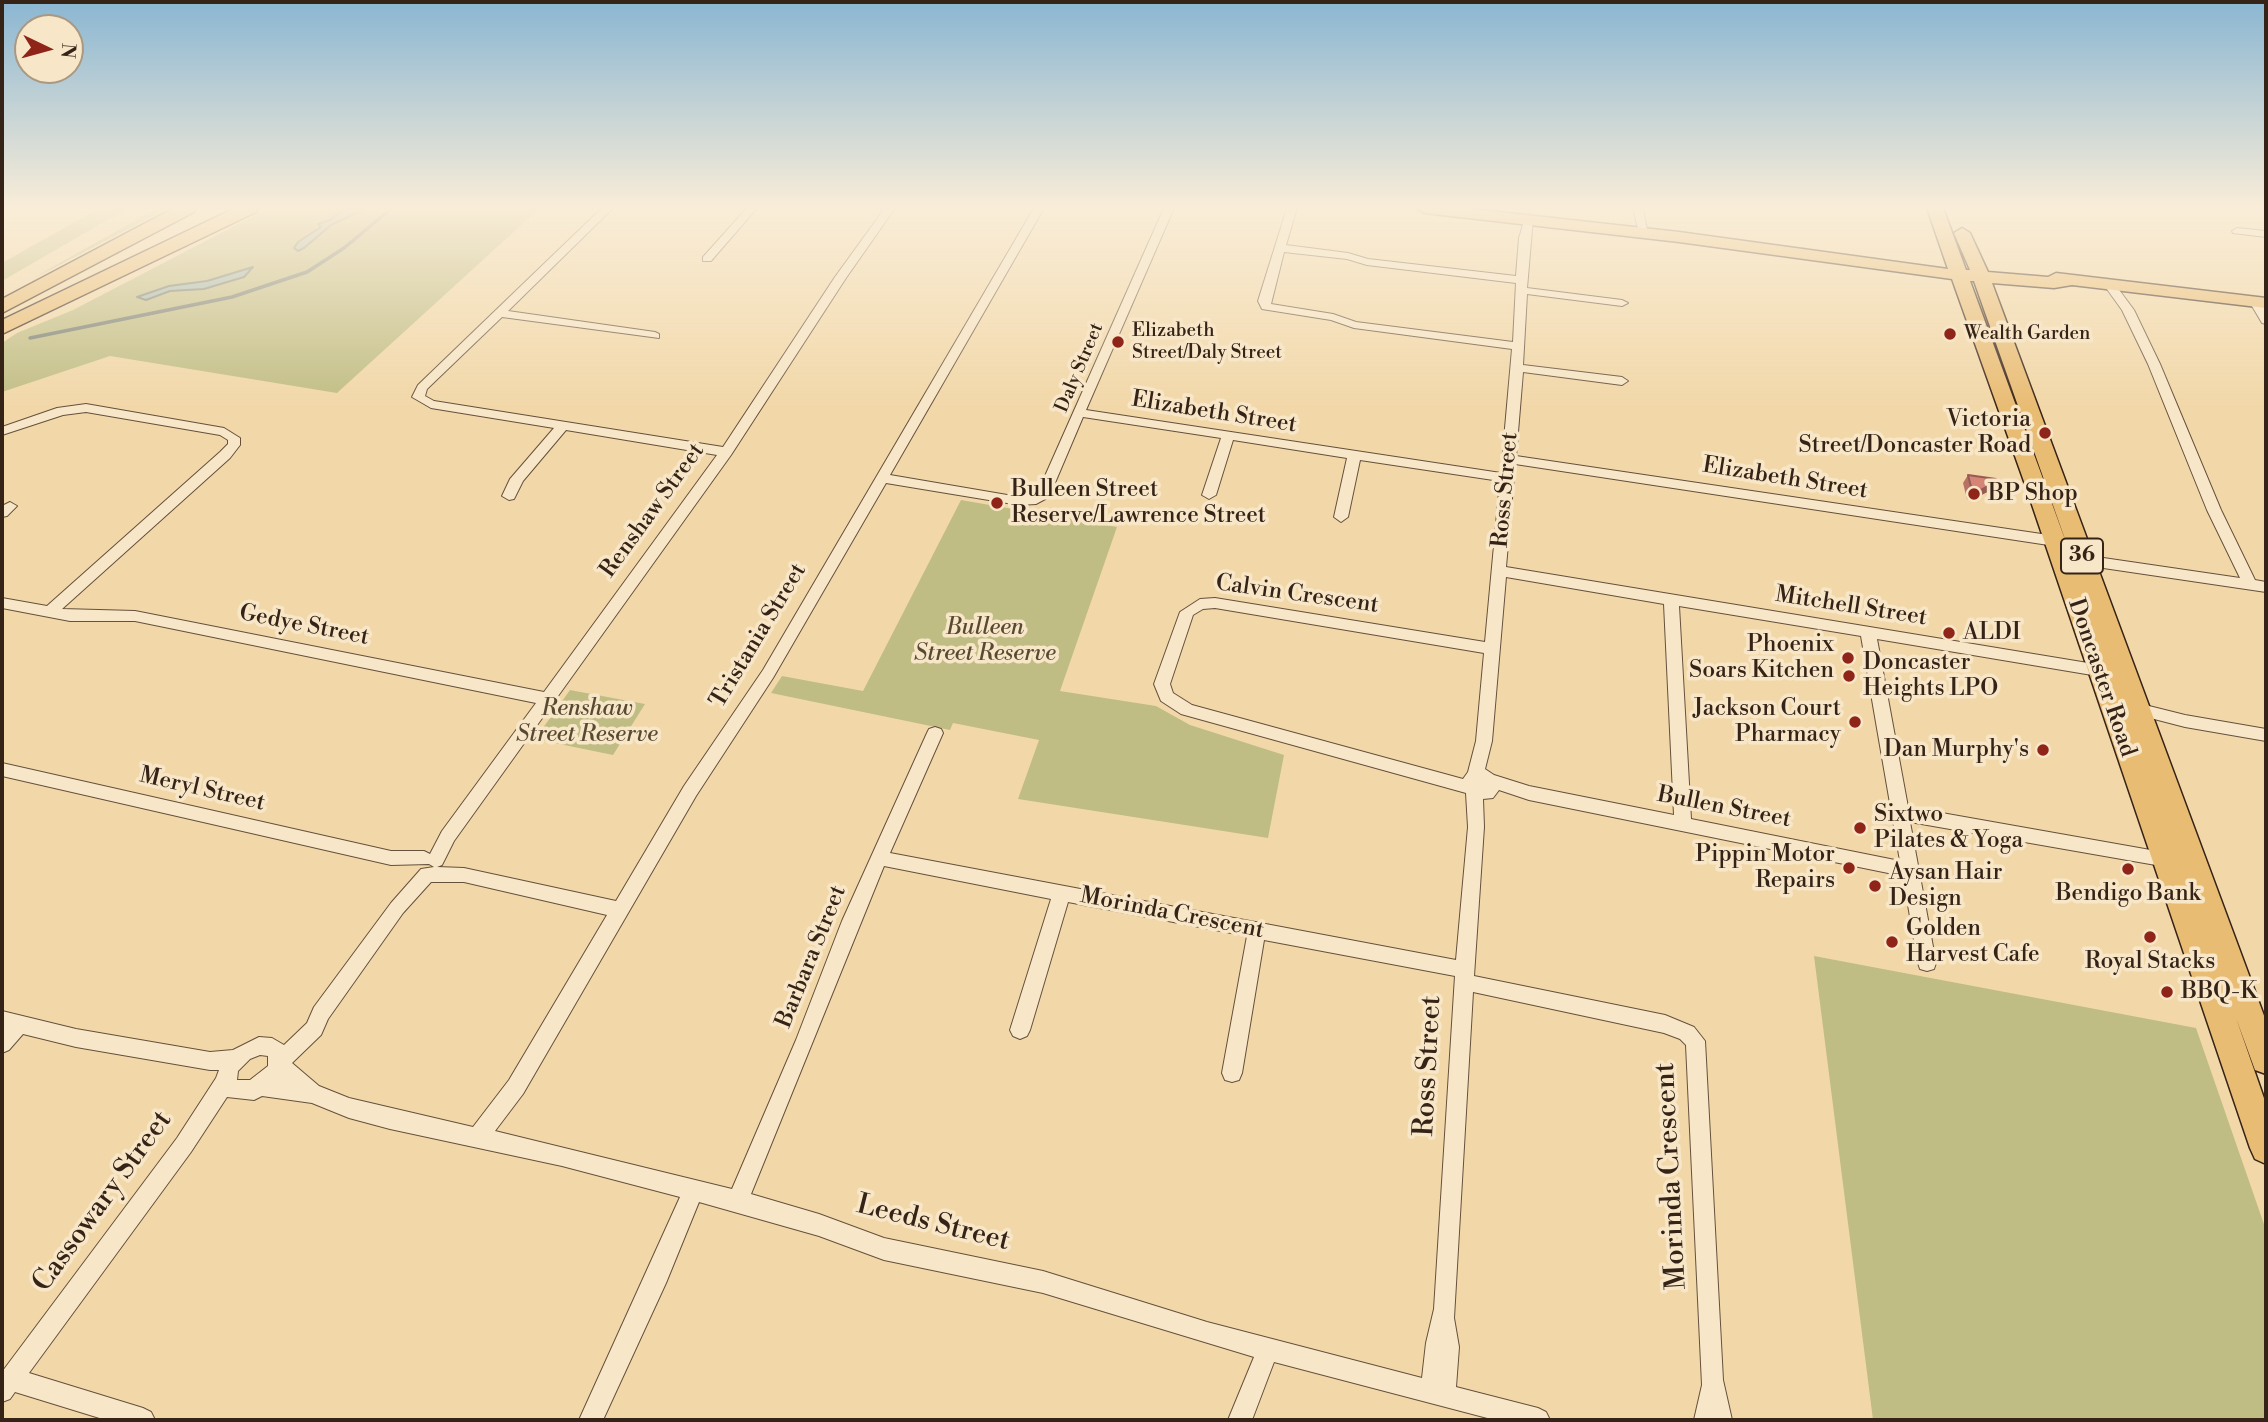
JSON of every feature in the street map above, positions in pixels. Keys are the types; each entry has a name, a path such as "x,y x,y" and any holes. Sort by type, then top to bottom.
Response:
{"highway":[{"path":"2,292 33,274"},
{"path":"2,307 63,274"},
{"path":"2,328 98,274"},
{"path":"2,328 112,274"}],"main road":[{"path":"1933,274 1954,286 1973,313"},
{"path":"1955,274 2115,285 2260,302"},
{"path":"1961,274 2005,287 2062,282"},
{"name":"Doncaster Road","path":"1973,276 1973,313 2266,1148"},
{"name":"Doncaster Road","path":"1973,276 2000,329 2266,1060"},
{"path":"1992,368 2004,368 1994,338 1994,334 2000,329"},
{"path":"2029,412 2021,412 2018,415 2031,450 2031,473"}],"street":[{"path":"539,274 422,388 418,394 419,399 431,404 726,452"},
{"name":"Renshaw Street","path":"262,1086 270,1079 277,1058 314,1029 321,1013 726,452 842,274"},
{"name":"Tristania Street","path":"486,1138 705,767 768,674 1000,274"},
{"name":"Daly Street","path":"882,478 1019,501 1036,500 1048,489 1140,274"},
{"path":"1271,274 1264,301 1266,307 1334,317 1354,325 1518,346"},
{"path":"1452,274 1622,303"},
{"name":"Ross Street","path":"1438,1394 1448,1347 1445,1309 1464,976 1517,368 1521,274"},
{"path":"2115,285 2154,364 2214,510 2250,584"},
{"path":"2260,302 2266,321"},
{"path":"499,313 655,335"},
{"path":"1517,368 1622,381"},
{"path":"2,431 61,411 86,408 224,432 234,438 234,445 225,455 49,613"},
{"name":"Elizabeth Street","path":"1080,413 1507,478"},
{"path":"509,496 517,479 563,426"},
{"path":"1209,495 1228,436"},
{"path":"1341,517 1354,455"},
{"name":"Elizabeth Street","path":"1509,459 2055,541"},
{"path":"2266,587 2086,568 2087,600 2105,652 2101,677 2138,712 2150,719 2185,721 2266,735"},
{"name":"Mitchell Street","path":"1498,571 1868,633 2101,677"},
{"path":"1671,602 1683,822"},
{"name":"Gedye Street","path":"2,603 77,617 135,616 548,699"},
{"name":"Calvin Crescent","path":"1167,696 1162,684 1187,612 1200,604 1215,603 1492,649"},
{"path":"1868,633 1927,963"},
{"name":"Bullen Street","path":"1167,696 1187,710 1427,774 1683,822 1910,870"},
{"name":"Barbara Street","path":"738,1201 879,858 935,733"},
{"name":"Meryl Street","path":"2,769 426,866"},
{"path":"1900,813 2193,864"},
{"name":"Morinda Crescent","path":"879,858 1257,930 1464,976 1681,1029 1693,1038 1696,1048 1712,1380 1720,1420"},
{"path":"426,866 620,910"},
{"path":"1020,1030 1062,893"},
{"path":"1232,1073 1257,930"},
{"path":"2,1044 10,1022 76,1038 210,1061 236,1059 251,1049 277,1058"},
{"path":"186,1057 231,1083 262,1086"},
{"name":"Leeds Street","path":"277,1058 312,1093"},
{"path":"231,1083 236,1059"},
{"name":"Cassowary Street","path":"6,1385 184,1145 216,1110 231,1083"},
{"name":"Leeds Street","path":"262,1086 312,1093 349,1108 390,1119 486,1138 694,1189 819,1225 884,1249 1043,1282 1174,1323 1538,1420"},
{"path":"591,1420 658,1275 694,1189"},
{"path":"1240,1420 1268,1349"},
{"name":"Morinda Crescent","path":"1706,1420 1712,1380"},
{"path":"6,1385 143,1420"}],"green space":[{"path":"2,274 13,274 2,281"},
{"path":"141,274 467,274 337,393 110,356 2,392 2,343 17,333 73,310"},
{"name":"Bulleen Street Reserve","path":"961,500 1117,527 1060,691 1156,706 1190,725 1284,755 1268,838 1018,799 1039,740 953,723 950,730 771,693 782,676 863,691"},
{"name":"Renshaw Street Reserve","path":"570,690 645,704 613,755 535,739"},
{"path":"1814,956 2196,1028 2266,1230 2266,1420 1873,1420"}],"water":[{"path":"229,274 246,274 204,289 170,291 146,300 137,297 169,286 207,281"}],"building":[{"path":"1968,475 1996,479 1996,482 1977,492 1972,491"}],"waterway":[{"path":"30,338 232,297 300,274"}],"place":[{"name":"Wealth Garden","path":"1950,334"},
{"name":"Elizabeth Street/Daly Street","path":"1118,342"},
{"name":"Victoria Street/Doncaster Road","path":"2045,433"},
{"name":"BP Shop","path":"1974,494"},
{"name":"Bulleen Street Reserve/Lawrence Street","path":"997,503"},
{"name":"ALDI","path":"1949,633"},
{"name":"Phoenix Soars Kitchen","path":"1848,658"},
{"name":"Doncaster Heights LPO","path":"1849,676"},
{"name":"Jackson Court Pharmacy","path":"1855,722"},
{"name":"Dan Murphy's","path":"2043,750"},
{"name":"Sixtwo Pilates & Yoga","path":"1860,828"},
{"name":"Pippin Motor Repairs","path":"1849,868"},
{"name":"Bendigo Bank","path":"2128,869"},
{"name":"Aysan Hair Design","path":"1875,886"},
{"name":"Royal Stacks","path":"2150,937"},
{"name":"Golden Harvest Cafe","path":"1892,942"},
{"name":"BBQ-K","path":"2167,992"}]}
